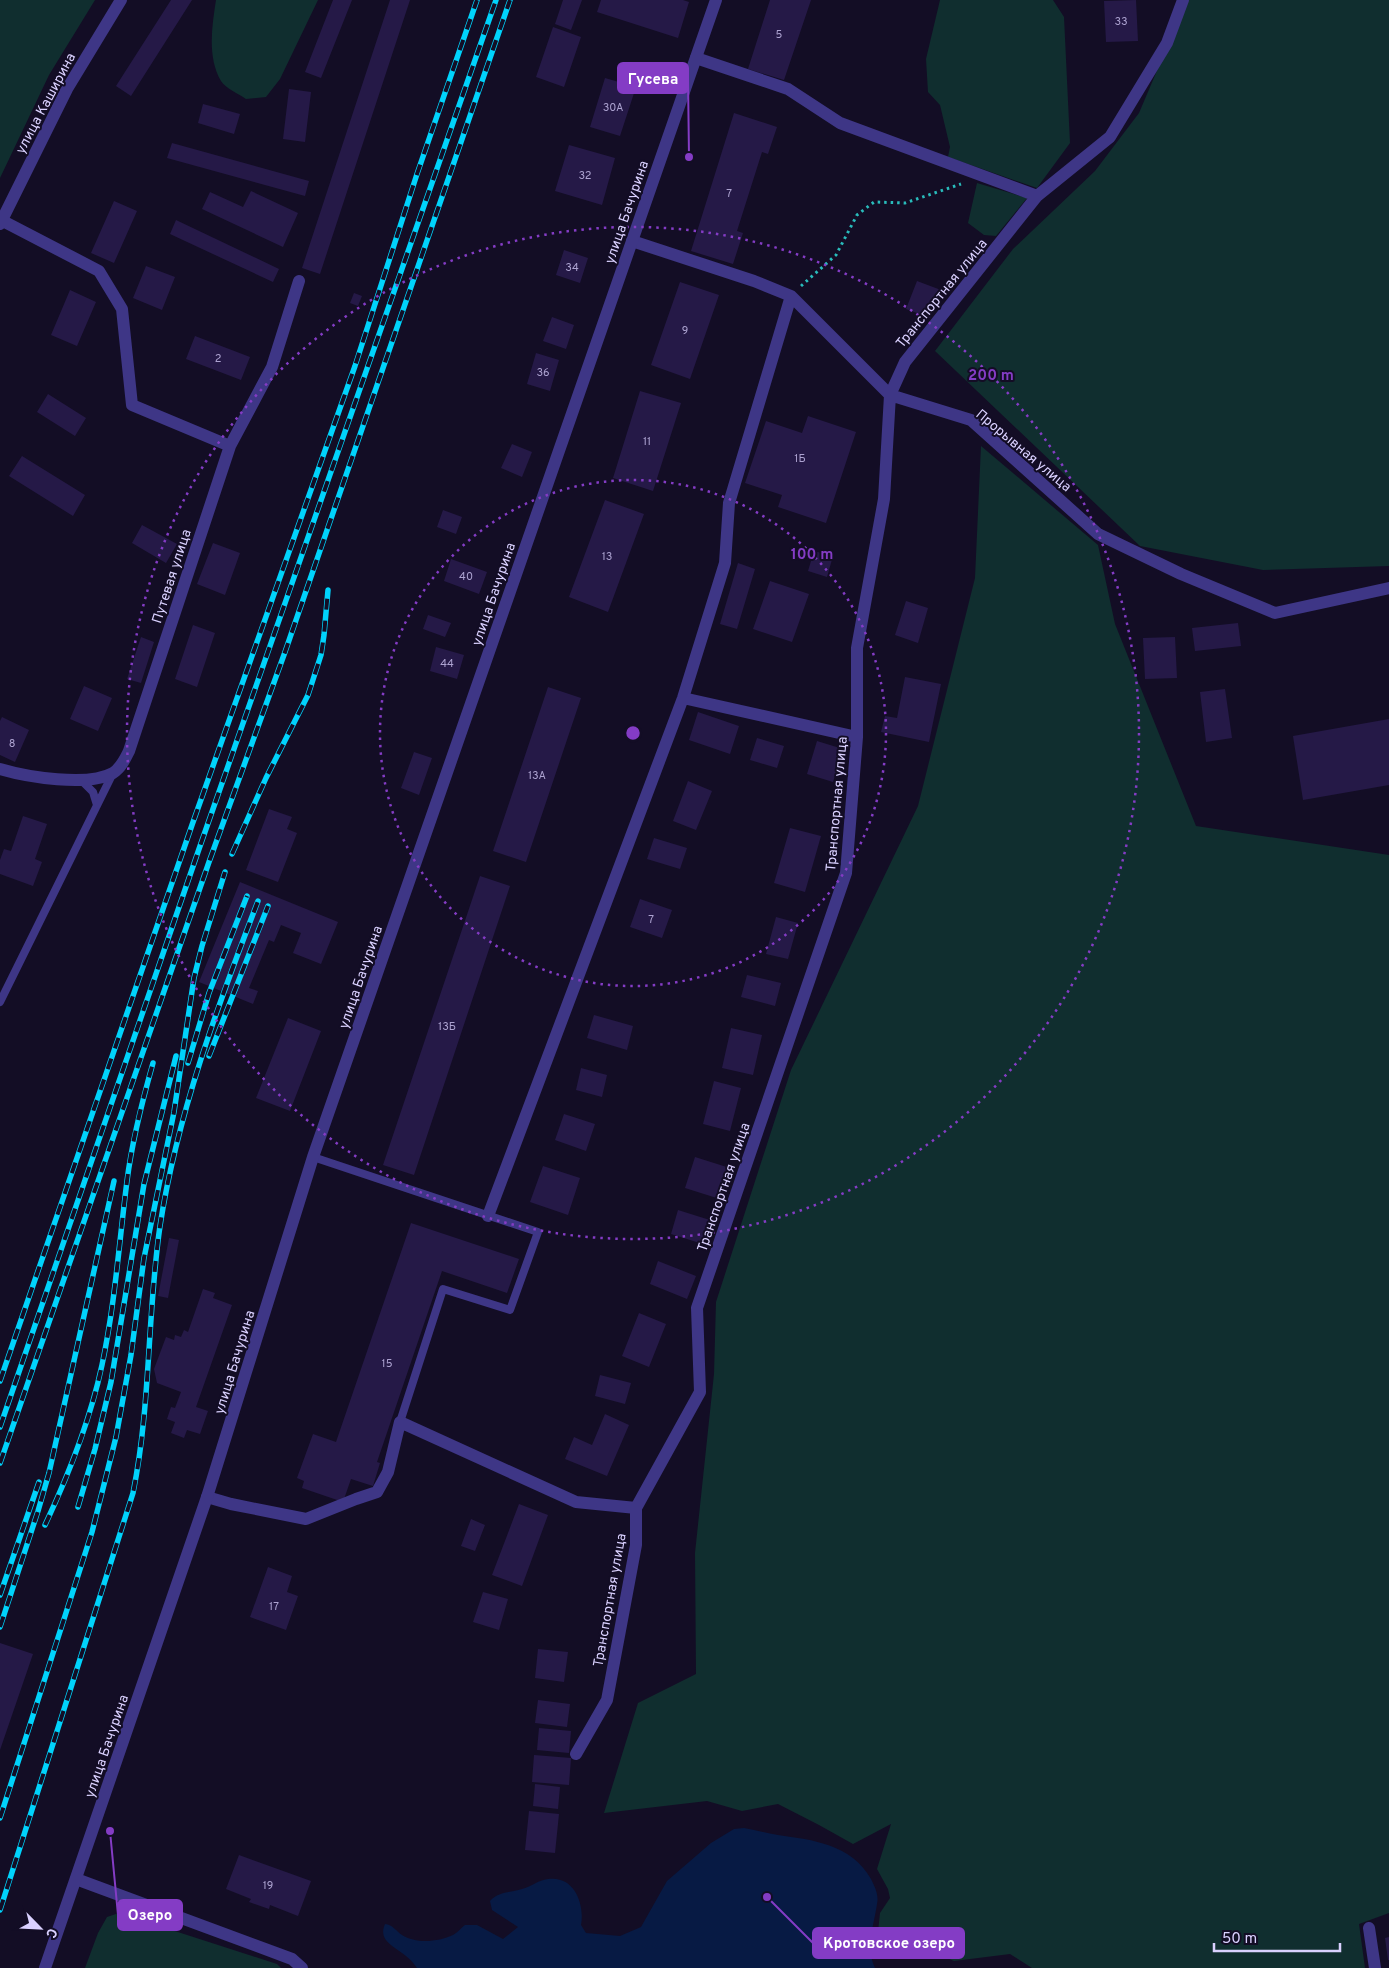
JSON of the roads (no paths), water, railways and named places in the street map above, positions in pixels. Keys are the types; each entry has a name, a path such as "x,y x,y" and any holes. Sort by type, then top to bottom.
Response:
{"street":[{"name":"улица Каширина","path":"1,222 67,89 122,0"},
{"name":"улица Бачурина","path":"45,1968 207,1497 313,1157 716,0"},
{"name":"Транспортная улица","path":"576,1754 607,1700 636,1545 636,1508 700,1392 697,1308 846,873 857,737 857,648 884,499 890,395 905,362 1037,196 1110,137 1167,42 1183,0"},
{"path":"696,58 788,89 840,123 1037,196"},
{"path":"1,222 99,271 122,309 132,405 230,446"},
{"name":"Прорывная улица","path":"632,241 754,281 791,296 890,395 971,420 1098,534 1181,574 1275,613 1389,588"},
{"name":"Путевая улица","path":"113,772 123,762 129,751 230,446 272,367 299,281"},
{"path":"488,1216 683,698 725,563 729,504 791,296"},
{"path":"683,698 857,737"},
{"path":"0,769 15,774 81,780 113,772"},
{"path":"207,1497 231,1504 306,1519 356,1498 378,1492 388,1472 400,1422 576,1502 636,1508"},
{"path":"76,1879 292,1959 302,1968"},
{"path":"1369,1928 1375,1968"}],"lane":[{"path":"0,1002 113,772"},
{"path":"81,780 93,792 97,805"},
{"path":"313,1157 538,1232 510,1310 443,1289 400,1422"}],"water":[{"path":"744,1828 818,1842 842,1851 863,1867 871,1879 877,1897 870,1944 875,1968 417,1968 408,1958 387,1942 383,1934 385,1924 414,1940 434,1940 453,1935 465,1925 477,1925 503,1939 518,1927 492,1910 490,1901 501,1894 525,1888 544,1880 557,1879 571,1886 576,1893 581,1908 581,1925 586,1933 620,1936 641,1927 667,1881 711,1843 734,1829"}],"railway":[{"path":"0,1381 192,825 355,366 417,174 477,0"},
{"path":"0,1427 199,849 496,0"},
{"path":"0,1463 209,862 285,652 510,0"},
{"path":"232,854 266,778 308,695 321,655 328,590"},
{"path":"0,1818 92,1532 116,1437 131,1355 144,1258 174,1112 194,978 225,872"},
{"path":"188,1063 209,993 247,896"},
{"path":"0,1910 133,1493 143,1427 156,1259 167,1184 200,1061 258,901"},
{"path":"209,1056 268,906"},
{"path":"78,1507 95,1449 111,1382 144,1184 176,1056"},
{"path":"45,1525 78,1447 102,1365 114,1296 129,1166 153,1063"},
{"path":"0,1627 49,1473 114,1181"},
{"path":"0,1595 39,1482"}],"place":[{"name":"Гусева","path":"689,157"},
{"name":"Озеро","path":"110,1831"},
{"name":"Кротовское озеро","path":"767,1897"}]}
